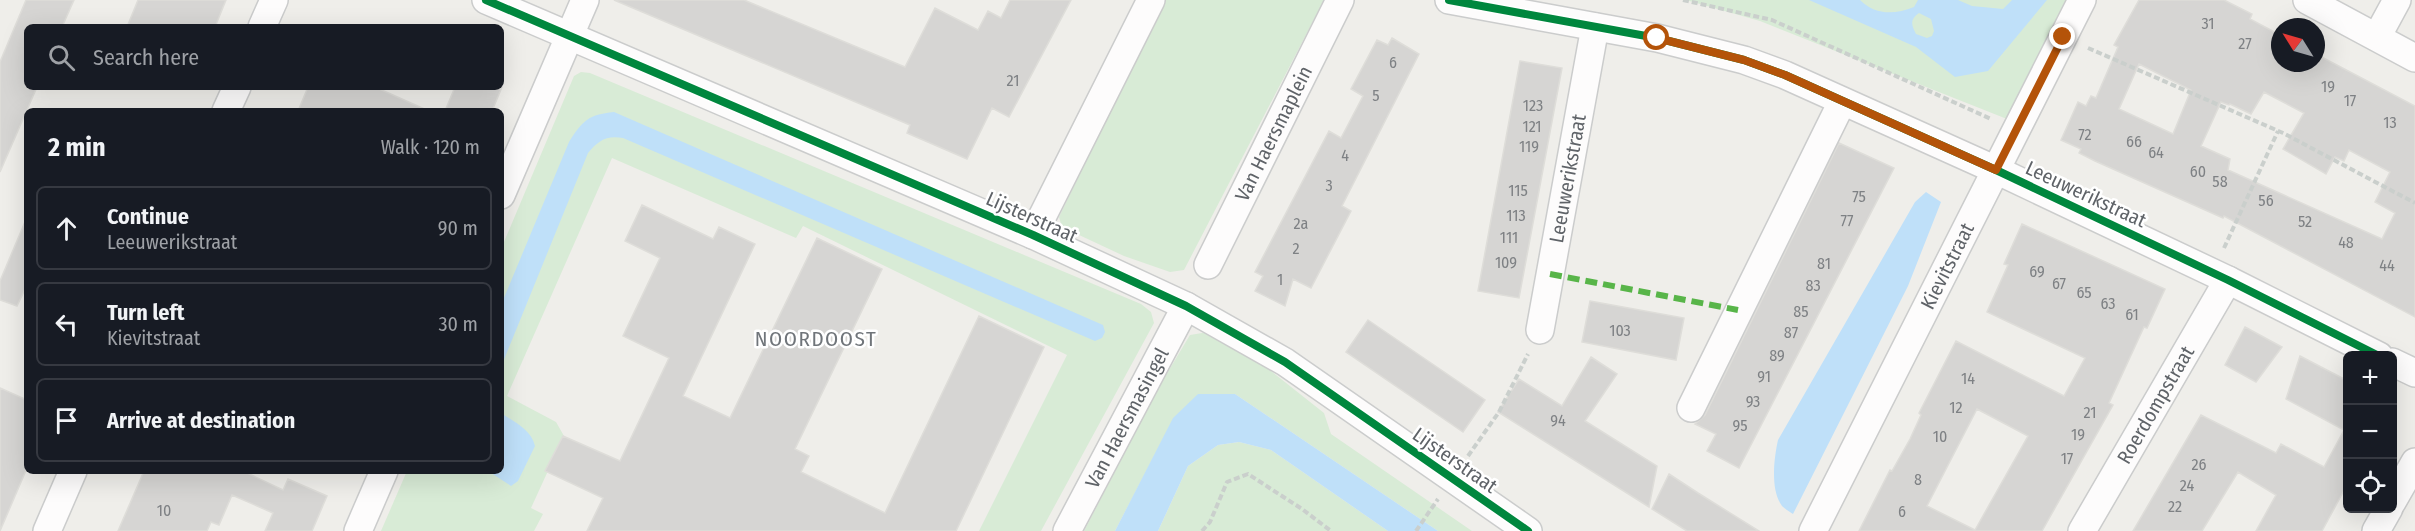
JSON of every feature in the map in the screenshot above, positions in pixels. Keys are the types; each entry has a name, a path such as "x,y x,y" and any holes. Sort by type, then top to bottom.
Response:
{"street":[{"path":"263,24 274,0"},
{"name":"Lijsterstraat","path":"486,0 1033,235 1186,306 1285,362 1528,531"},
{"path":"504,188 585,0"},
{"path":"1033,235 1151,0"},
{"name":"Van Haersmaplein","path":"1208,266 1340,0"},
{"name":"Leeuwerikstraat","path":"1455,0 1657,38 1744,60 1785,75 1996,170 2220,276 2369,351"},
{"name":"Kievitstraat","path":"1813,531 2082,0"},
{"path":"2307,0 2415,57"},
{"path":"2377,37 2397,0"},
{"name":"Leeuwerikstraat","path":"1540,330 1595,27"},
{"path":"227,108 236,90"},
{"path":"1691,408 1842,102"},
{"name":"Roerdompstraat","path":"2082,531 2220,276"},
{"name":"Van Haersmasingel","path":"1067,531 1186,306"},
{"path":"2397,364 2415,373"},
{"path":"2397,493 2415,462"},
{"path":"47,531 72,474"},
{"path":"358,531 383,474"},
{"path":"2376,531 2386,513"}],"path":[{"path":"1683,0 1772,20 2015,130"},
{"path":"2063,37 2278,131 2415,203"},
{"path":"2220,276 2278,131"},
{"path":"1453,478 1499,412 1540,330"},
{"path":"1202,531 1210,522 1227,482 1248,474 1331,531"},
{"path":"1416,531 1437,501"}],"green space":[{"path":"1164,0 1324,0 1184,270 1170,272 1124,256 1062,227 1059,217"},
{"path":"1686,0 2077,0 2012,121 1760,21"},
{"path":"581,72 590,73 1141,304 1151,312 1154,323 1041,531 979,531 1067,355 803,226 796,238 612,158 507,396 556,422 564,436 531,508 543,514 534,531 381,531 406,474 504,474 504,242 574,76"},
{"path":"1208,332 1261,363 1324,413 1331,434 1472,531 1438,531 1235,394 1174,418 1115,531 1084,531 1157,390 1190,335"},
{"path":"1239,442 1271,450 1388,531 1158,531 1188,466 1218,445"}],"water":[{"path":"1809,0 1860,0 1872,9 1892,12 1914,7 1918,0 1958,0 1972,6 2003,9 2012,0 2047,0 1988,71 1955,77 1916,47","holes":["1919,13 1931,19 1934,31 1932,36 1927,38 1916,34 1912,22 1916,15"]},
{"path":"614,112 1103,325 1105,332 1102,338 1095,341 623,138 612,137 599,142 588,153 504,360 504,298 569,142 578,128 587,120"},
{"path":"1926,192 1941,202 1908,286 1793,514 1782,506 1774,483 1778,440 1915,202"},
{"path":"1198,394 1235,394 1438,531 1388,531 1271,450 1239,442 1218,445 1188,466 1158,531 1115,531 1173,418"},
{"path":"504,415 526,430 535,446 518,481 511,486 493,474 504,474"}],"building":[{"path":"26,0 74,0 63,24 24,24 24,90 36,90 28,108 24,108 24,117 0,172 0,62"},
{"path":"138,0 226,0 216,24 128,24"},
{"path":"614,0 744,0 905,67 935,8 978,30 988,11 1001,18 1010,0 1071,0 1009,117 992,108 967,159 907,133 910,125"},
{"path":"2139,0 2224,0 2252,14 2250,19 2271,30 2271,72 2325,72 2325,59 2415,106 2415,317 2224,216 2223,218 2095,161 2079,153 2081,149 2061,140 2078,102 2086,106 2091,96 2096,98 2118,47 2114,45","holes":["2139,64 2191,90 2173,134 2119,109","2264,92 2304,113 2283,149 2326,174 2335,157 2344,161 2349,150 2390,172 2375,202 2395,213 2382,239 2228,170 2230,159 2201,146 2221,102 2251,114"]},
{"path":"1392,38 1419,54 1342,206 1351,211 1311,288 1293,279 1285,306 1255,291 1263,276 1255,272 1329,131 1341,138 1363,96 1351,89 1377,40 1388,45"},
{"path":"1520,61 1562,68 1519,298 1478,291"},
{"path":"307,90 382,90 422,108 299,108"},
{"path":"454,90 501,90 493,108 446,108"},
{"path":"1839,143 1894,168 1739,468 1707,451 1716,434 1695,424 1705,415"},
{"path":"642,205 713,239 719,227 755,244 683,396 730,418 817,238 882,269 795,449 809,456 801,472 885,513 979,316 1044,347 956,531 587,531 603,498 545,471 563,436 620,461 669,358 623,336 660,258 625,241"},
{"path":"24,224 24,291 17,306 0,300 0,281"},
{"path":"2022,224 2165,289 2147,328 2144,327 2109,403 2113,405 2042,531 1859,531 1890,470 1892,471 1910,439 1921,415 1919,413 1956,341 2064,396 2085,358 1987,312 2008,265 2004,264","holes":["1977,409 2028,436 1975,530 1927,506"]},
{"path":"1590,301 1684,318 1676,360 1582,342"},
{"path":"1368,320 1485,400 1463,432 1346,352"},
{"path":"2245,327 2282,347 2256,382 2225,365"},
{"path":"2300,356 2343,378 2343,429 2286,399"},
{"path":"1591,357 1617,374 1585,421 1657,466 1649,507 1498,412 1519,379 1562,406"},
{"path":"0,388 24,399 24,474 0,531"},
{"path":"2201,415 2276,453 2281,444 2324,467 2343,432 2343,492 2322,531 2256,531 2276,495 2238,472 2202,531 2133,531"},
{"path":"143,474 249,474 283,490 288,479 327,496 312,531 265,531 273,513 232,495 219,525 211,522 207,531 118,531"},
{"path":"1669,474 1759,531 1687,531 1652,509"}],"marked path":[{"path":"1550,274 1738,310"}],"cycle path":[{"path":"486,0 1033,235 1186,306 1285,362 1528,531"},
{"path":"1449,0 1657,38 1744,60 1785,75 1996,170 2228,280 2369,351"}],"district":[{"name":"NOORDOOST","path":"816,339"}],"route":[{"path":"1657,38 1744,60 1785,75 1996,170 2063,37"}]}
